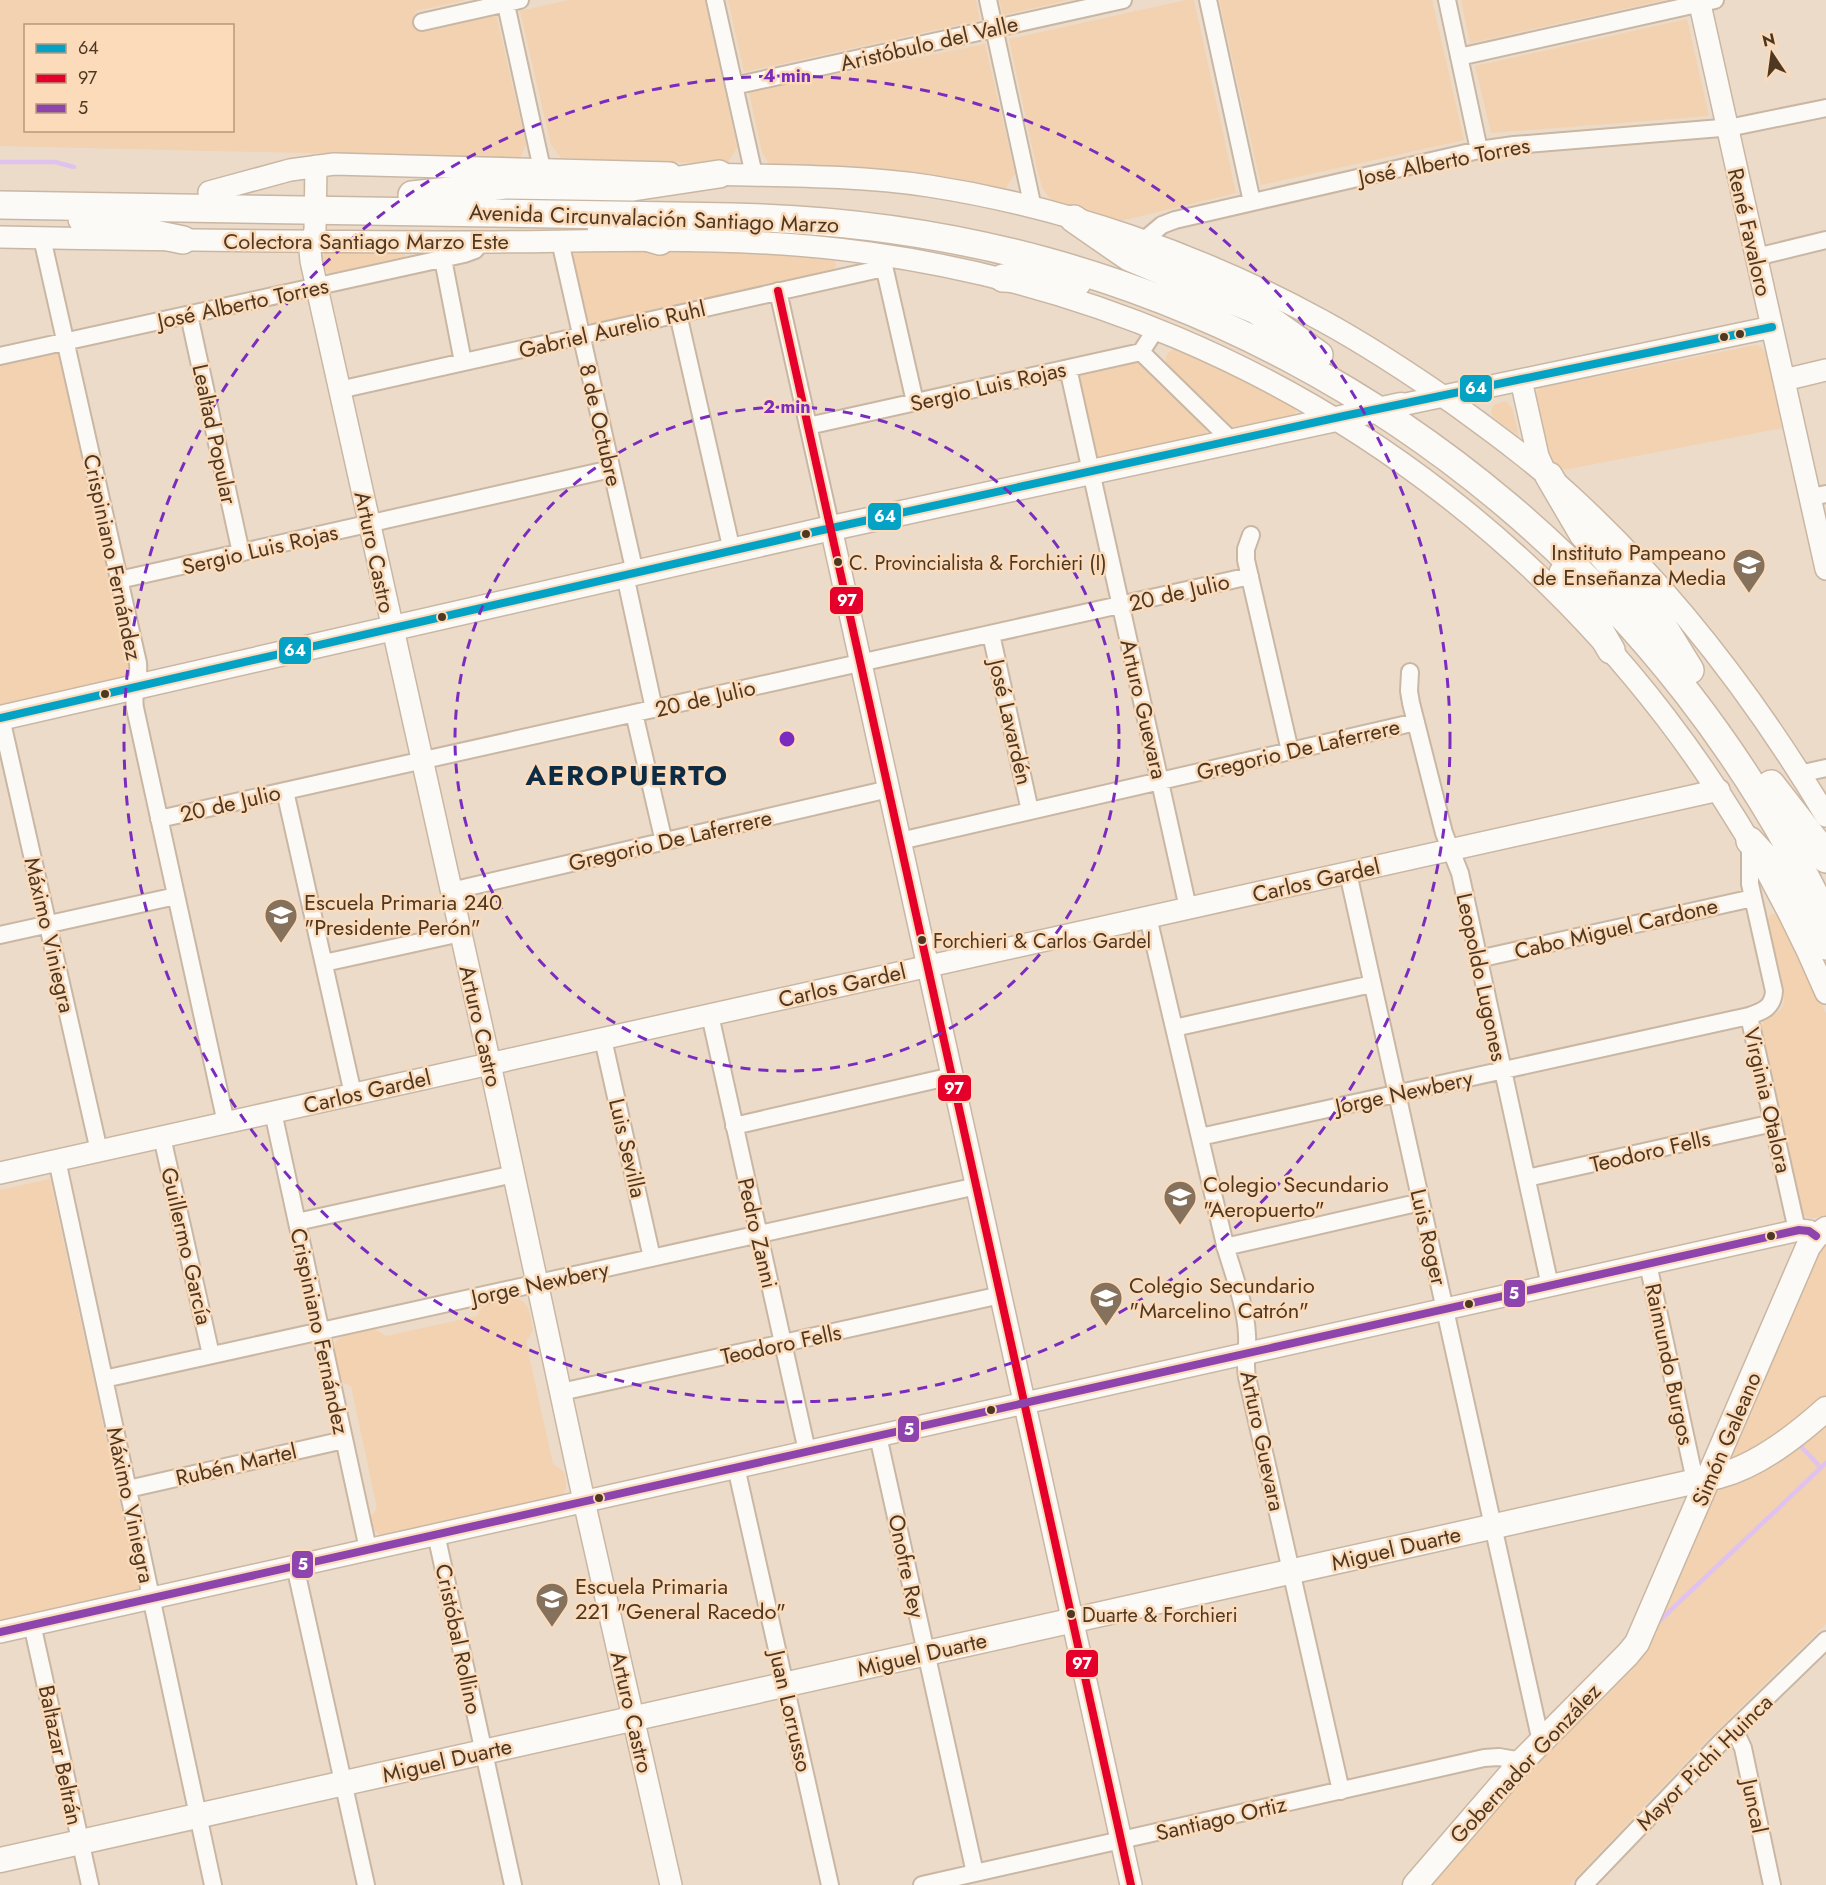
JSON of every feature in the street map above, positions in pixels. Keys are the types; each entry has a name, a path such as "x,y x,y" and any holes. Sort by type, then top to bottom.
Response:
{"highway":[{"path":"412,195 505,185 633,187 718,174"},
{"name":"Avenida Circunvalación Santiago Marzo","path":"0,188 209,192 384,211 753,217 828,222 881,228 962,242 1046,261 1147,295 1246,336 1322,376 1389,407 1440,453 1506,504 1552,544 1601,593 1671,672 1709,720 1790,848 1826,918"},
{"name":"Avenida Circunvalación Santiago Marzo","path":"0,205 315,202 412,195 774,202 858,209 925,218 1035,242 1126,269 1224,308 1319,355 1389,407 1495,474 1564,534 1628,599 1690,670 1736,730 1771,784 1826,881"},
{"path":"384,211 480,224 604,226 660,241"},
{"path":"0,217 87,219 183,240"},
{"path":"1074,219 1129,257 1262,313 1319,355"},
{"path":"1003,278 1074,282 1192,325 1246,336"},
{"path":"1440,453 1478,496 1566,575 1611,650"},
{"path":"1549,476 1583,534 1652,609 1690,670"},
{"path":"1771,784 1816,842 1826,859"},
{"path":"1750,842 1802,898 1826,945"}],"main road":[{"path":"1,718 732,550 1389,407"},
{"name":"Simón Galeano","path":"1637,1643 1701,1487 1813,1232"},
{"name":"Miguel Duarte","path":"0,1860 1493,1527 1701,1487 1757,1460 1790,1438 1826,1409"},
{"name":"Gobernador González","path":"1415,1885 1522,1761 1637,1643"}],"street":[{"path":"715,0 754,175"},
{"path":"988,0 1033,208"},
{"name":"Aristóbulo del Valle","path":"734,86 1123,0"},
{"path":"1208,0 1252,202"},
{"path":"1447,0 1479,150"},
{"path":"422,22 510,1 542,169"},
{"path":"1459,57 1704,1"},
{"name":"René Favaloro","path":"1704,1 1727,128 1784,380 1818,496 1826,569"},
{"name":"José Alberto Torres","path":"1143,241 1169,222 1479,150 1514,145 1727,128 1826,108"},
{"path":"209,192 281,172 316,166 352,164 849,178 953,190 1074,219 1143,241 1230,276 1306,312 1379,354 1442,396 1549,476 1620,544 1685,616 1745,693 1826,816"},
{"name":"Arturo Castro","path":"316,166 310,256 316,287 671,1885"},
{"name":"Colectora Santiago Marzo Este","path":"0,237 312,242 660,241 765,243 825,247 883,261 944,265 1003,278 1156,329 1211,352 1334,418 1411,469 1480,522 1545,580 1611,650 1672,724 1719,790 1787,909 1826,993"},
{"name":"Crispiniano Fernández","path":"42,238 138,667 134,703 225,1123"},
{"path":"1756,257 1826,240"},
{"name":"José Alberto Torres","path":"0,356 443,259 471,252 481,242"},
{"name":"8 de Octubre","path":"560,242 611,469 654,709"},
{"path":"443,259 463,362"},
{"path":"883,261 915,402"},
{"name":"Gabriel Aurelio Ruhl","path":"339,390 778,291 883,261"},
{"path":"778,291 1131,1885"},
{"path":"678,314 732,550"},
{"name":"Lealtad Popular","path":"189,315 241,553"},
{"path":"1389,407 1772,327"},
{"path":"1156,329 1141,352 1232,441"},
{"name":"Sergio Luis Rojas","path":"808,426 1141,352"},
{"name":"Arturo Guevara","path":"1068,368 1188,909"},
{"path":"1784,380 1826,370"},
{"path":"1521,380 1540,462 1549,476"},
{"name":"Sergio Luis Rojas","path":"119,580 611,469"},
{"path":"1251,535 1246,552 1250,576 1290,751"},
{"name":"20 de Julio","path":"159,819 1250,576"},
{"name":"José Lavardén","path":"991,634 1030,811"},
{"name":"Leopoldo Lugones","path":"1410,672 1409,695 1444,832 1460,873 1550,1286"},
{"path":"634,713 664,842"},
{"name":"Máximo Viniegra","path":"1,718 99,1151"},
{"name":"Gregorio De Laferrere","path":"900,841 1416,722"},
{"path":"1799,774 1826,768"},
{"name":"Gregorio De Laferrere","path":"451,891 889,789"},
{"name":"Carlos Gardel","path":"0,1173 1719,790"},
{"path":"285,791 353,1094"},
{"name":"Virginia Otalora","path":"1750,842 1750,877 1753,898 1774,995 1768,1008 1749,1016 1773,1123 1813,1232"},
{"name":"Luis Roger","path":"1348,873 1541,1742"},
{"path":"0,935 176,896"},
{"name":"Cabo Miguel Cardone","path":"1478,959 1753,898"},
{"name":"Arturo Guevara","path":"1148,917 1225,1246 1233,1268 1246,1327 1247,1377 1341,1791"},
{"path":"324,963 460,933"},
{"path":"1174,1028 1372,984"},
{"name":"Pedro Zanni","path":"710,1015 807,1451"},
{"name":"Jorge Newbery","path":"1200,1137 1749,1016"},
{"name":"Luis Sevilla","path":"603,1039 652,1258"},
{"path":"734,1126 952,1076"},
{"name":"Crispiniano Fernández","path":"273,1112 368,1550"},
{"name":"Teodoro Fells","path":"1527,1178 1773,1123"},
{"name":"Guillermo García","path":"162,1137 211,1355"},
{"name":"Máximo Viniegra","path":"57,1160 213,1885"},
{"path":"297,1221 514,1174"},
{"name":"Jorge Newbery","path":"104,1379 977,1186"},
{"path":"1225,1246 1421,1202"},
{"path":"0,1632 1648,1264 1813,1232"},
{"name":"Raimundo Burgos","path":"1648,1264 1701,1487"},
{"name":"Teodoro Fells","path":"561,1392 1001,1295"},
{"name":"Onofre Rey","path":"878,1436 975,1873"},
{"name":"Rubén Martel","path":"128,1489 344,1440"},
{"name":"Juan Lorrusso","path":"736,1467 830,1885"},
{"name":"Cristóbal Rollino","path":"436,1534 513,1885"},
{"path":"295,1566 366,1885"},
{"name":"Baltazar Beltrán","path":"32,1624 90,1885"},
{"name":"Mayor Pichi Huinca","path":"1584,1885 1734,1729 1826,1640"},
{"name":"Juncal","path":"1734,1729 1743,1748 1772,1885"},
{"name":"Santiago Ortiz","path":"922,1885 1489,1758 1522,1761"}],"shaded area":[{"path":"0,0 466,0 415,11 419,31 496,14 526,145 520,158 0,146"},
{"path":"568,0 705,0 737,148 727,164 561,158 551,145 520,11"},
{"path":"728,0 976,0 980,20 744,72"},
{"path":"999,0 1069,0 1003,15"},
{"path":"1194,0 1236,193 1120,221 1052,201 1043,189 1037,170 1009,39"},
{"path":"1219,0 1432,0 1464,140 1261,185"},
{"path":"1461,0 1664,0 1470,43"},
{"path":"1687,19 1709,116 1491,133 1475,66"},
{"path":"985,44 1015,174 1005,189 865,167 770,165 762,152 749,92"},
{"path":"728,249 834,259 836,266 831,271 596,324 586,319 572,260 578,250"},
{"path":"327,251 403,252 406,257 402,261 332,274 323,269 321,258"},
{"path":"1756,345 1766,353 1782,428 1563,470 1558,476 1552,469 1535,397 1536,392 1541,388"},
{"path":"1175,349 1295,406 1296,412 1291,416 1240,428 1233,427 1170,369 1166,363 1166,357"},
{"path":"51,352 62,357 131,667 129,673 122,679 0,707 0,363"},
{"path":"1134,361 1142,364 1205,425 1207,433 1204,436 1098,459 1095,456 1077,378 1079,374"},
{"path":"1506,401 1512,408 1519,436 1494,418 1492,414 1495,404"},
{"path":"1771,914 1776,914 1826,1014 1826,1215 1816,1218 1806,1217 1801,1212 1760,1029 1764,1021 1780,1010 1784,999 1782,978 1767,921"},
{"path":"50,1179 139,1591 0,1621 0,1190"},
{"path":"1826,1245 1826,1398 1735,1465 1726,1458 1814,1258"},
{"path":"514,1299 524,1302 530,1315 533,1330 526,1342 553,1464 564,1472 566,1484 564,1493 562,1496 383,1536 378,1534 370,1518 377,1508 351,1386 340,1381 334,1347 336,1341 341,1337 374,1329 386,1336 477,1316 483,1305"},
{"path":"1826,1419 1826,1624 1711,1736 1569,1885 1427,1885 1503,1796 1628,1667 1712,1491"}],"waterway":[{"path":"0,162 55,162 74,167"},
{"path":"1798,1443 1821,1468"},
{"path":"1656,1624 1826,1463"}],"transit line":[{"name":"97","path":"778,291 1131,1885"},
{"name":"64","path":"0,718 818,531 1344,416 1772,327"},
{"name":"5","path":"0,1632 1799,1230 1809,1231 1816,1236"}],"place":[{"name":"C. Provincialista & Forchieri (I)","path":"838,562"},
{"name":"Instituto Pampeano de Enseñanza Media","path":"1749,594"},
{"name":"Forchieri & Carlos Gardel","path":"922,940"},
{"name":"Escuela Primaria 240 \"Presidente Perón\"","path":"281,944"},
{"name":"Colegio Secundario \"Aeropuerto\"","path":"1180,1226"},
{"name":"Colegio Secundario \"Marcelino Catrón\"","path":"1106,1327"},
{"name":"Duarte & Forchieri","path":"1071,1614"},
{"name":"Escuela Primaria 221 \"General Racedo\"","path":"552,1628"}],"district":[{"name":"AEROPUERTO","path":"627,775"}]}
